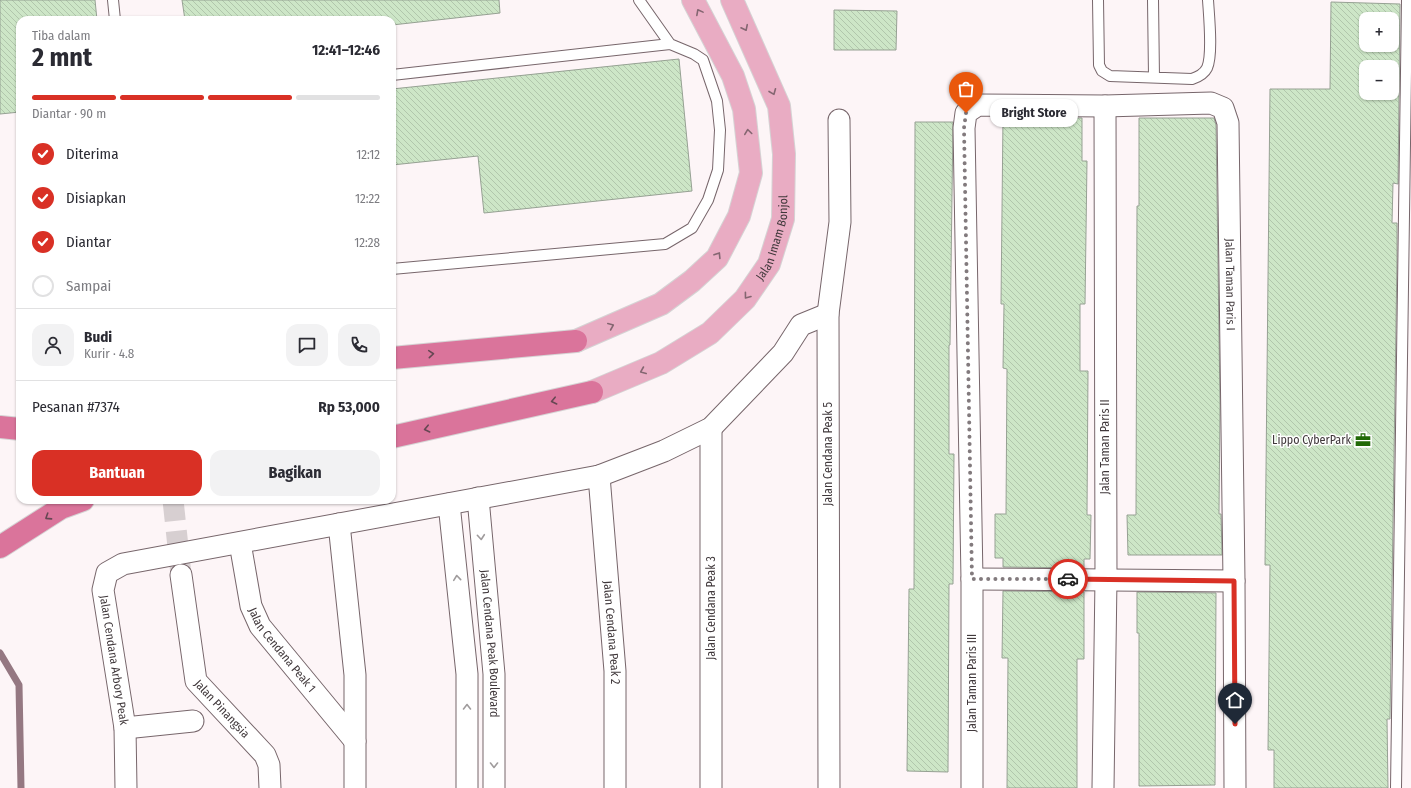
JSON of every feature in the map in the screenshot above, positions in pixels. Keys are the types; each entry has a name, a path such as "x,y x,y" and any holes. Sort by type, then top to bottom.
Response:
{"highway":[{"path":"396,358 576,341"},
{"path":"396,436 592,392"},
{"path":"0,427 16,429"},
{"path":"0,547 61,508 72,504"}],"main road":[{"path":"576,341 661,304 692,281 717,258 739,216 751,173 744,109 733,76 693,0"},
{"name":"Jalan Imam Bonjol","path":"592,392 661,363 710,333 745,299 769,264 783,219 784,154 779,106 732,0"}],"street":[{"name":"Jalan Taman Paris I","path":"1105,106 1211,103 1223,108 1228,123 1235,788"},
{"name":"Jalan Taman Paris III","path":"972,788 972,579 964,128 966,113 978,105 1105,106"},
{"name":"Jalan Taman Paris II","path":"1103,788 1106,579 1105,106"},
{"name":"Jalan Cendana Peak 5","path":"829,788 828,314 840,222 839,120"},
{"path":"711,428 783,353 801,325 828,314"},
{"name":"Jalan Cendana Arbory Peak","path":"126,788 125,728 103,590 107,573 123,564 600,476 664,451 711,428"},
{"name":"Jalan Cendana Peak 3","path":"711,428 711,788"},
{"name":"Jalan Cendana Peak 2","path":"600,476 615,670 615,788"},
{"name":"Jalan Cendana Peak Boulevard","path":"478,498 494,674 494,788"},
{"name":"Jalan Cendana Peak Boulevard","path":"449,504 467,674 467,788"},
{"path":"339,524 355,675 355,788"},
{"name":"Jalan Cendana Peak 1","path":"240,543 251,606 260,626 355,741"},
{"name":"Jalan Pinangsia","path":"181,575 196,682 265,755 269,765 270,788"},
{"path":"972,579 1234,581"},
{"path":"125,728 193,721"},
{"path":"467,741 494,741"}],"lane":[{"path":"113,0 115,16"},
{"path":"639,0 670,44"},
{"path":"1098,0 1099,65 1102,71 1110,76 1192,79 1201,75 1207,70 1210,59 1208,0"},
{"path":"1153,0 1154,77"},
{"path":"1396,788 1407,0"},
{"path":"396,75 670,44 694,54 703,60 717,101 720,130 718,170 708,200 692,228 665,244 396,269"}],"building":[{"path":"0,0 95,0 97,16 16,16 16,112 0,114"},
{"path":"182,0 499,0 500,13 396,25 396,16 184,16"},
{"name":"Lippo CyberPark","path":"1331,2 1400,4 1399,94 1399,60 1359,60 1359,100 1399,100 1398,184 1393,183 1392,223 1397,223 1397,258 1390,719 1387,719 1388,788 1274,788 1274,750 1268,750 1270,565 1265,565 1270,89 1330,89"},
{"path":"834,10 897,11 896,50 834,50"},
{"path":"679,59 692,191 484,213 478,156 396,165 396,89"},
{"path":"1003,117 1082,118 1082,161 1087,161 1085,304 1080,304 1080,371 1088,371 1087,515 1091,515 1090,559 1084,559 1084,568 1003,567 1003,558 995,558 995,514 1006,514 1007,369 1003,368 1004,304 1001,304"},
{"path":"1139,118 1214,118 1216,125 1220,405 1219,514 1221,514 1222,555 1128,555 1127,515 1136,515 1137,206 1139,206"},
{"path":"915,122 953,122 949,345 949,454 954,454 953,584 949,584 948,772 907,771 909,589 914,589"},
{"path":"1003,591 1084,592 1084,659 1077,659 1077,788 1007,788 1008,658 1002,658"},
{"path":"1137,592 1216,593 1215,785 1139,786 1139,633 1137,633"}],"waterway":[{"path":"0,653 19,685 21,788"}],"tunnel":[{"path":"173,504 181,575"}],"way so far":[{"path":"966,113 964,128 972,579 1068,579"}],"place":[{"name":"Bright Store","path":"966,113"},
{"name":"Lippo CyberPark","path":"1363,440"}],"route":[{"path":"1068,579 1234,581 1235,724"}]}
